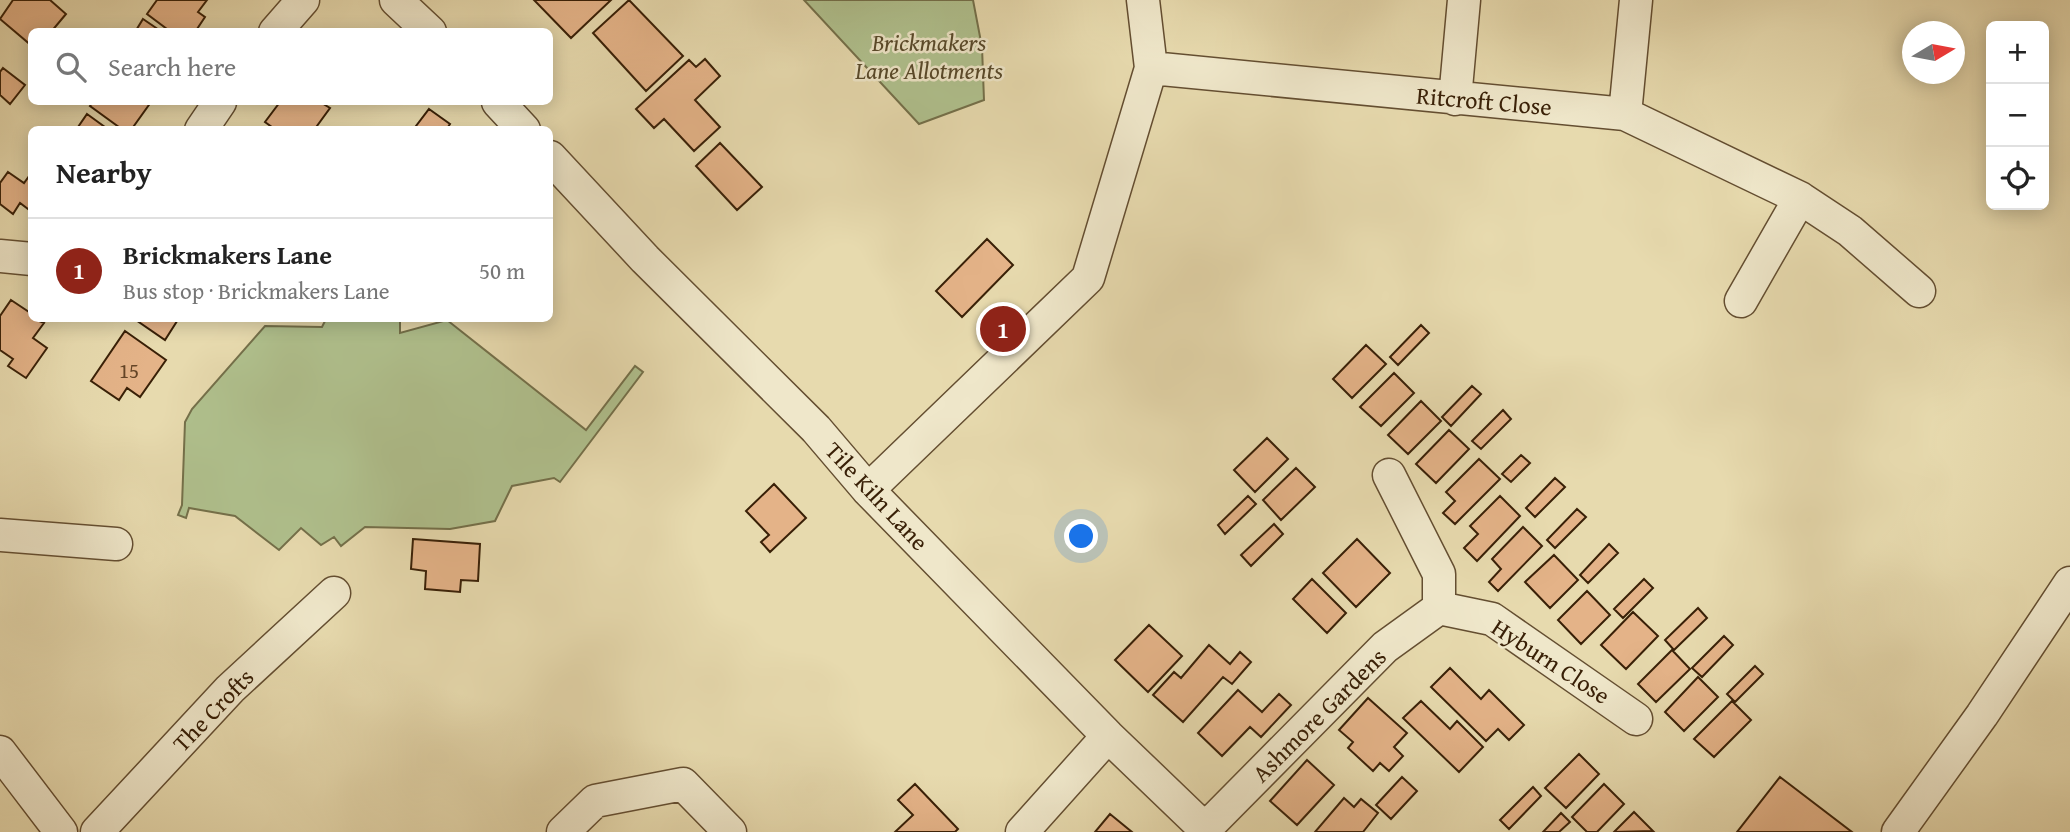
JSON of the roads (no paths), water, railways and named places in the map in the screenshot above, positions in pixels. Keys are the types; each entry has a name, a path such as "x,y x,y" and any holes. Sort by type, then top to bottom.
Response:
{"street":[{"path":"278,28 303,0"},
{"path":"396,0 426,28"},
{"path":"868,490 1088,278 1151,68 1143,0"},
{"path":"1455,99 1464,0"},
{"path":"1625,114 1636,0"},
{"name":"Ritcroft Close","path":"1151,68 1625,114 1800,198 1850,232 1919,291"},
{"path":"204,126 218,105"},
{"path":"501,105 520,126"},
{"name":"Tile Kiln Lane","path":"553,160 645,259 816,429 868,490 1108,736 1207,831"},
{"path":"1741,301 1800,198"},
{"path":"0,257 28,259"},
{"path":"1389,475 1439,574 1439,608"},
{"path":"0,535 116,544"},
{"path":"1898,832 1982,715 2070,583"},
{"name":"The Crofts","path":"97,832 230,689 334,593"},
{"name":"Hyburn Close","path":"1439,608 1492,619 1636,719"},
{"name":"Ashmore Gardens","path":"1207,831 1385,647 1439,608"},
{"path":"1021,832 1108,736"},
{"path":"0,752 61,832"},
{"path":"563,832 596,801 683,784 730,832"}],"place":[{"name":"Brickmakers Lane","path":"1003,329"}],"park label":[{"name":"Brickmakers Lane Allotments","path":"929,56"}]}
